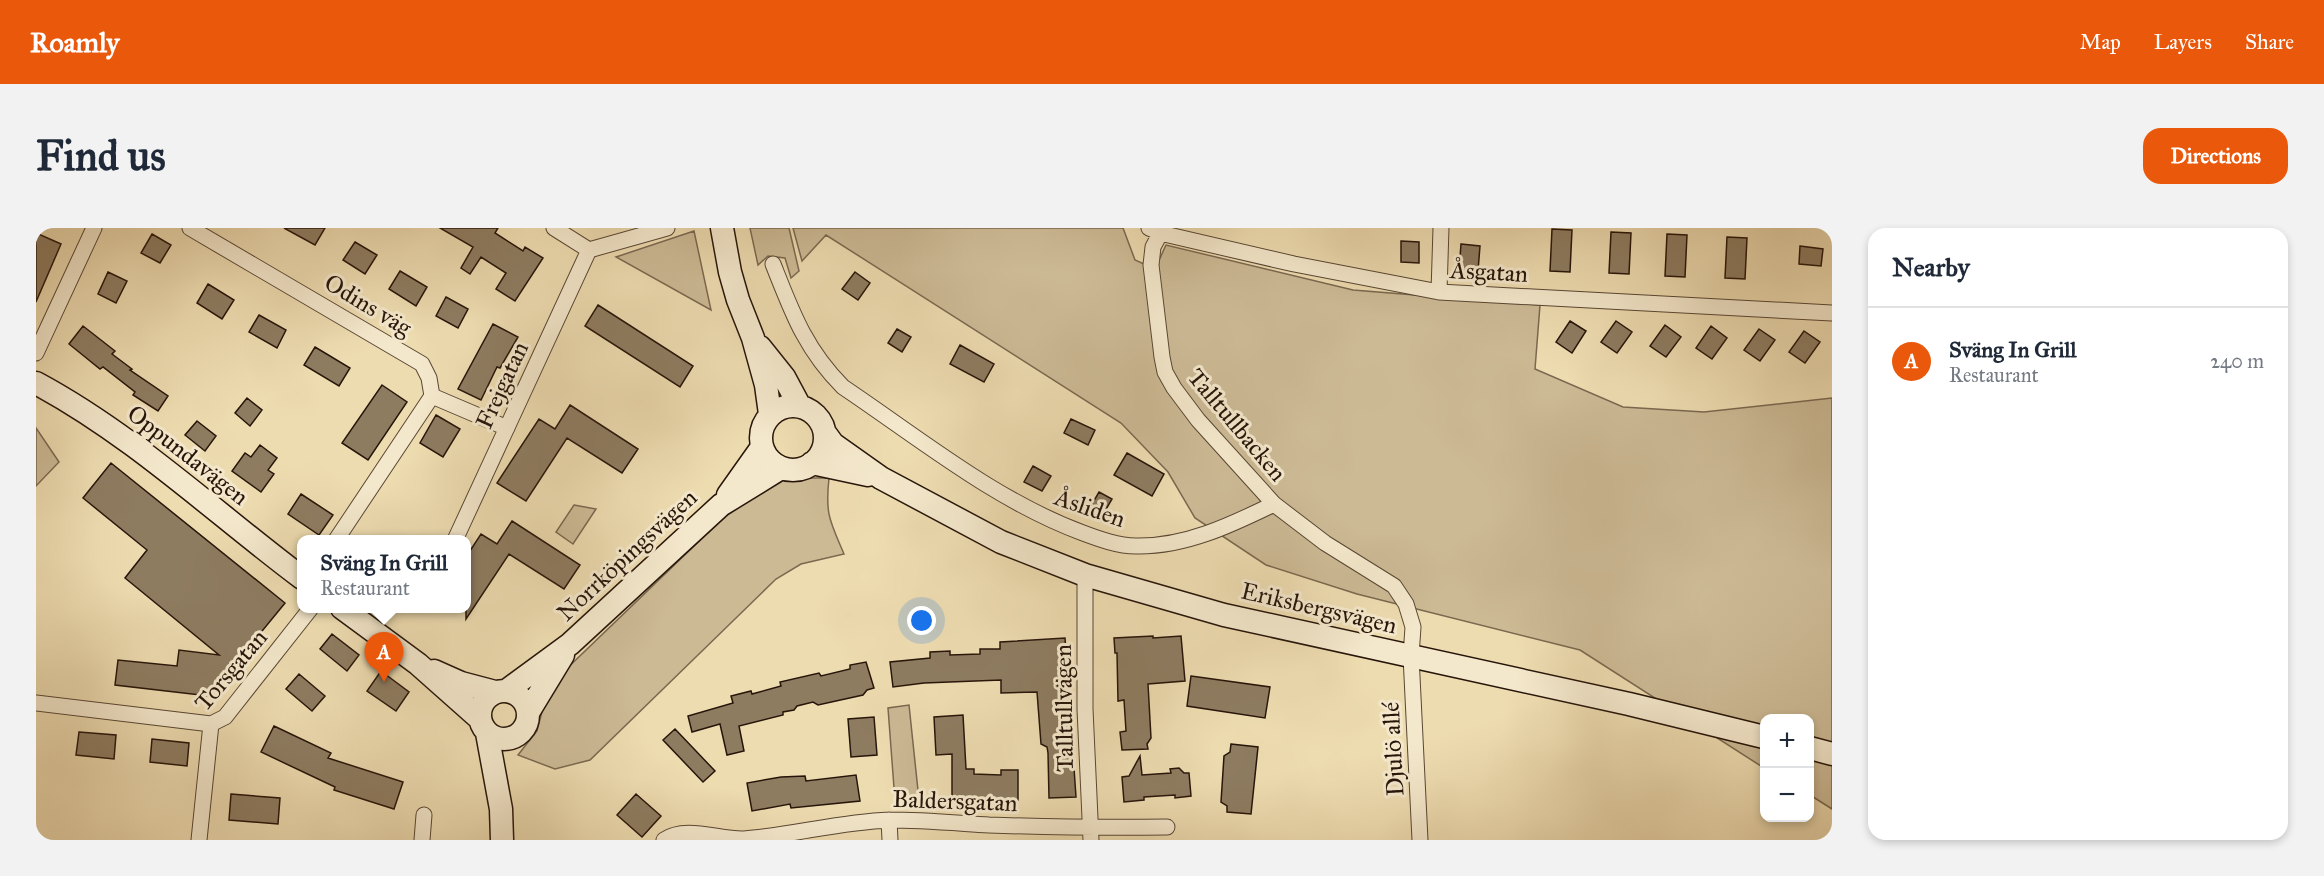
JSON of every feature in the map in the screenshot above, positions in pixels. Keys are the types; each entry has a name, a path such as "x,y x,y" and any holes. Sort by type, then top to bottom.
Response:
{"main road":[{"path":"722,228 733,282 753,338 766,385 770,414"},
{"path":"753,338 784,377 799,405 819,418 825,433 823,448 812,463 796,469 781,468 768,459 762,447 762,427 770,414 782,407 799,405"},
{"name":"Oppundavägen","path":"36,383 71,401 117,433 297,574"},
{"name":"Eriksbergsvägen","path":"825,433 833,444 881,478 1001,542 1085,575 1224,615 1629,704 1760,736"},
{"name":"Norrköpingsvägen","path":"721,506 762,447"},
{"name":"Eriksbergsvägen","path":"812,463 881,478"},
{"name":"Norrköpingsvägen","path":"500,691 570,644 721,506 781,468"},
{"path":"348,613 418,664 483,726 500,738 514,737"},
{"name":"Norrköpingsvägen","path":"529,711 570,644"},
{"path":"418,664 461,683 521,696 529,711 526,726 514,737 501,809"},
{"path":"500,691 483,704 483,726 501,809 502,840"},
{"path":"1814,749 1832,754"}],"street":[{"path":"36,353 94,228"},
{"name":"Odins väg","path":"190,228 422,364 429,378 432,396"},
{"path":"554,228 589,250 667,228"},
{"path":"1439,292 1441,228"},
{"name":"Åsgatan","path":"1157,230 1294,264 1439,292 1832,313"},
{"name":"Talltullbacken","path":"1157,230 1151,265 1165,372 1198,420 1274,504"},
{"name":"Frejgatan","path":"457,535 589,250"},
{"name":"Åsliden","path":"773,264 806,341 823,367 843,387 1014,503 1078,531 1134,547 1172,543 1200,536 1274,504"},
{"path":"339,535 432,396 507,429"},
{"path":"1274,504 1325,543 1394,586 1406,604 1413,627 1411,656"},
{"name":"Talltullvägen","path":"1085,575 1085,709 1091,834"},
{"name":"Torsgatan","path":"199,840 211,724 225,717 308,613"},
{"name":"Djulö allé","path":"1411,656 1420,840"},
{"path":"36,703 211,724"},
{"path":"422,840 424,815"},
{"path":"889,820 890,840"},
{"name":"Baldersgatan","path":"744,839 810,828 889,820 1091,834 1167,827"},
{"path":"664,840 678,834 720,839 744,839"}],"shaded area":[{"path":"750,228 789,228 799,271 791,278 785,258 768,256 758,265"},
{"path":"793,228 1123,228 1135,260 1155,269 1166,245 1353,290 1540,305 1535,369 1623,407 1704,412 1832,398 1832,809 1814,798 1814,714 1760,714 1760,765 1580,650 1357,594 1266,565 1195,518 1168,472 1121,423 826,235 802,261"},
{"path":"694,231 711,310 616,257"},
{"path":"36,428 59,462 36,486"},
{"path":"829,478 828,510 844,554 801,564 776,579 590,760 555,769 518,755 537,731 544,704 556,679 746,496 782,480"},
{"path":"574,505 596,509 573,544 556,532"},
{"path":"909,705 919,800 895,801 888,708"}],"building":[{"path":"284,228 325,228 315,245"},
{"path":"440,228 498,228 495,233 523,251 525,247 543,258 515,301 496,289 506,273 481,257 470,274 461,268 473,247"},
{"path":"1552,229 1572,230 1570,272 1550,271"},
{"path":"1611,232 1631,233 1629,274 1609,273"},
{"path":"36,233 61,244 36,302"},
{"path":"152,234 171,245 160,263 141,253"},
{"path":"1667,234 1687,235 1685,277 1665,276"},
{"path":"1727,237 1747,238 1745,279 1725,278"},
{"path":"1401,241 1419,242 1419,263 1401,262"},
{"path":"355,242 377,255 365,274 343,260"},
{"path":"1461,244 1480,246 1478,271 1459,270"},
{"path":"1800,246 1823,249 1821,266 1799,264"},
{"path":"400,271 427,287 416,306 389,289"},
{"path":"108,272 127,281 116,303 98,294"},
{"path":"855,272 870,283 858,300 842,289"},
{"path":"208,284 234,300 222,319 197,303"},
{"path":"446,297 468,309 458,328 436,316"},
{"path":"598,305 693,366 680,387 585,326"},
{"path":"259,315 286,330 277,348 249,332"},
{"path":"1570,321 1586,331 1572,353 1556,342"},
{"path":"1616,321 1632,332 1617,353 1601,342"},
{"path":"493,324 518,337 500,368 497,367 481,400 458,389"},
{"path":"1665,325 1681,337 1666,357 1650,346"},
{"path":"83,326 115,351 112,354 132,369 130,370 168,396 158,411 133,395 135,392 103,367 100,369 69,344"},
{"path":"1711,326 1727,338 1712,359 1696,348"},
{"path":"897,329 911,337 902,352 888,343"},
{"path":"1759,329 1775,340 1760,361 1744,350"},
{"path":"1804,331 1820,342 1805,363 1789,352"},
{"path":"960,345 994,364 984,382 950,364"},
{"path":"315,347 350,368 339,386 304,365"},
{"path":"382,385 407,402 368,460 342,443"},
{"path":"247,398 262,410 250,426 235,413"},
{"path":"570,405 638,449 622,473 567,438 526,501 497,483 539,419 555,429"},
{"path":"436,415 460,429 443,457 420,443"},
{"path":"1071,419 1095,430 1088,445 1064,433"},
{"path":"197,421 216,436 205,451 185,435"},
{"path":"260,445 277,458 268,470 274,474 261,492 232,471 245,453 251,457"},
{"path":"1127,453 1164,474 1152,496 1114,475"},
{"path":"111,463 285,603 209,696 115,685 118,660 177,666 179,650 219,655 125,578 147,550 83,498"},
{"path":"1033,466 1051,476 1042,491 1024,482"},
{"path":"1099,492 1112,499 1101,518 1088,511"},
{"path":"301,494 333,515 319,535 288,514"},
{"path":"512,521 580,565 564,589 509,554 471,611 471,549 481,534 497,544"},
{"path":"332,634 359,655 347,671 320,649"},
{"path":"1153,636 1153,638 1181,636 1185,681 1148,684 1151,738 1147,744 1148,749 1122,750 1120,732 1126,731 1124,700 1118,701 1117,653 1115,653 1114,638"},
{"path":"1065,638 1076,797 1049,798 1048,753 1047,747 1041,744 1037,692 1001,693 1001,680 924,683 893,687 890,662 930,658 930,652 950,651 950,655 980,654 980,649 1000,649 1000,642"},
{"path":"866,662 874,688 867,690 863,695 818,705 813,702 797,706 794,710 783,712 783,715 739,726 744,751 727,755 720,724 692,732 688,716 733,703 731,696 751,691 752,694 781,686 780,682 819,673 821,676 850,669 850,665"},
{"path":"381,671 409,692 396,711 367,691"},
{"path":"299,674 325,696 312,711 286,689"},
{"path":"1191,676 1270,687 1265,718 1187,706"},
{"path":"963,715 966,769 974,769 974,774 1001,775 1001,770 1018,770 1018,800 952,799 952,754 936,755 934,717"},
{"path":"874,717 877,755 851,757 848,719"},
{"path":"274,726 331,753 328,758 403,782 394,809 334,790 335,787 261,752"},
{"path":"675,729 715,771 703,782 663,740"},
{"path":"79,732 116,735 114,759 76,755"},
{"path":"152,739 189,743 187,766 150,762"},
{"path":"1231,744 1258,747 1251,814 1227,812 1227,806 1221,802 1224,756 1230,752"},
{"path":"1140,756 1142,775 1171,773 1170,769 1179,768 1184,773 1189,773 1191,796 1144,797 1144,800 1124,802 1122,777 1129,776"},
{"path":"856,775 860,801 791,808 790,804 752,811 747,783 781,777 805,776 806,781"},
{"path":"231,794 280,798 278,824 229,820"},
{"path":"636,794 661,816 642,837 617,815"}],"place":[{"name":"Sväng In Grill","path":"384,682"}]}
